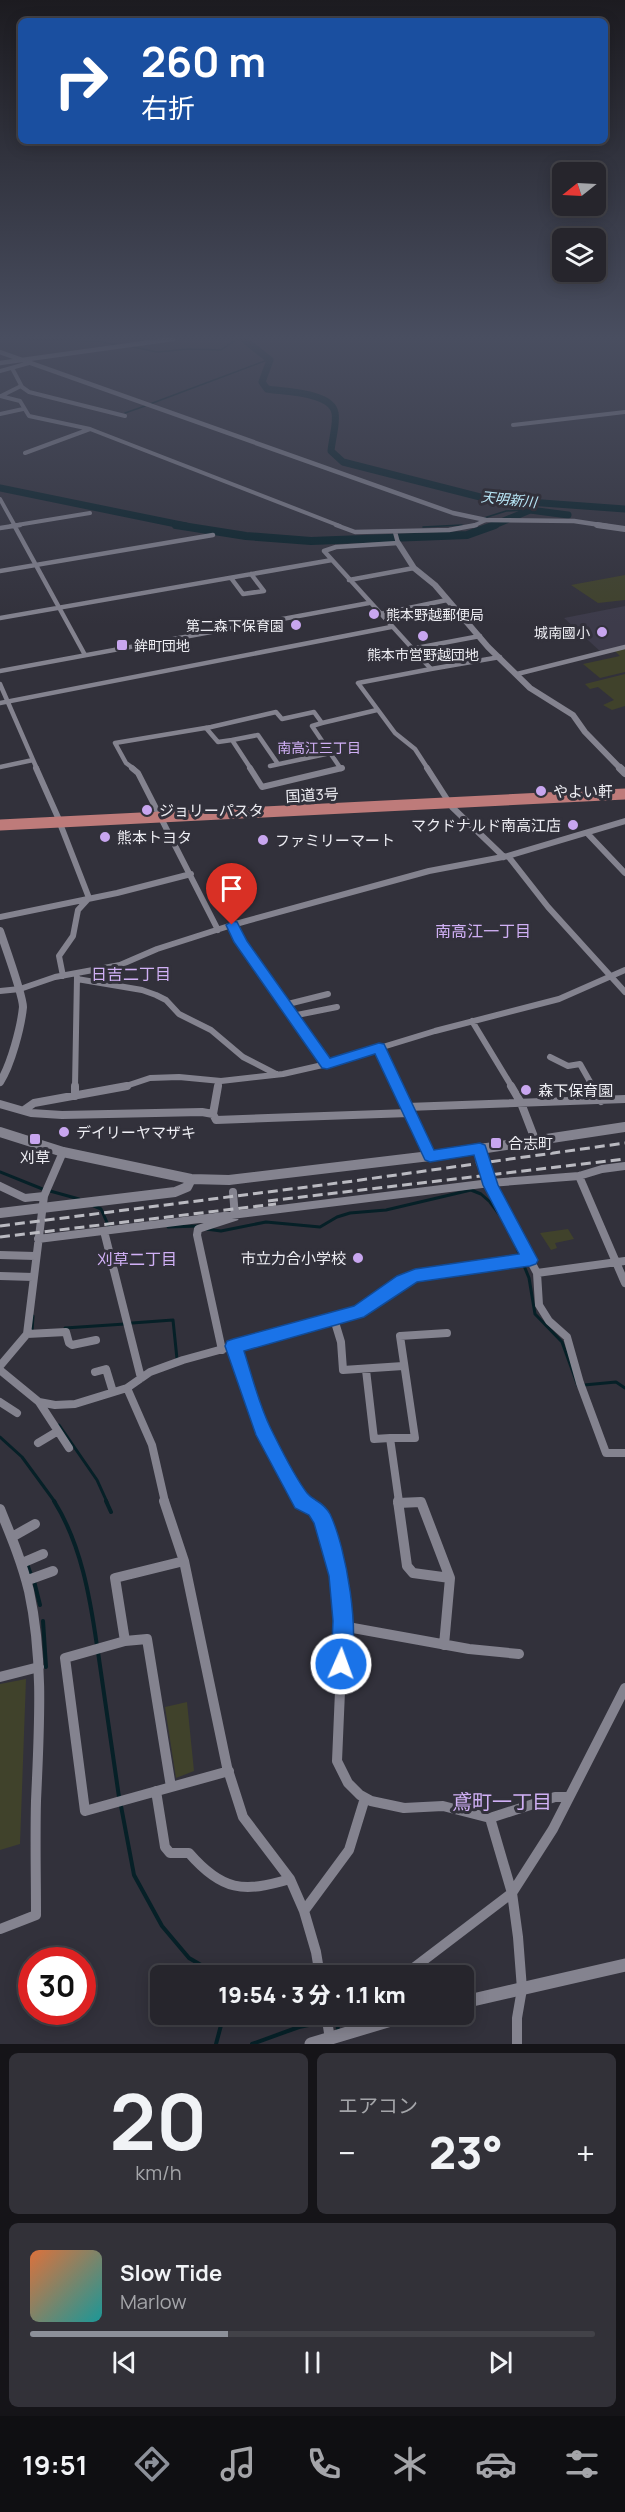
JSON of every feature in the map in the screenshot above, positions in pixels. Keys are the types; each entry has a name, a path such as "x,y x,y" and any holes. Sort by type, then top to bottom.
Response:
{"highway":[{"name":"国道3号","path":"452,805 625,794"},
{"name":"国道3号","path":"0,827 625,799"}],"main road":[{"path":"229,434 439,509 488,520 574,521 625,529"}],"street":[{"path":"25,453 75,434"},
{"path":"104,434 355,532 460,529 488,520"},
{"path":"0,499 85,655"},
{"path":"0,528 90,513"},
{"path":"395,532 398,543 414,568 435,585 530,688 573,715 606,754 625,772"},
{"path":"0,571 213,535"},
{"path":"398,543 329,548 324,551 431,669"},
{"path":"0,618 332,560"},
{"path":"349,580 414,568"},
{"path":"231,578 243,594 264,591 251,574"},
{"path":"380,614 447,600"},
{"path":"0,671 369,603"},
{"path":"0,703 392,627"},
{"path":"411,649 480,636"},
{"path":"517,674 625,647"},
{"path":"500,657 358,683 395,733 415,749 452,805 506,857 625,992"},
{"path":"0,684 89,898"},
{"path":"232,740 262,787 343,769 312,726 377,710"},
{"path":"218,930 138,772 126,763 116,743 206,728 276,712 282,719 314,712 322,723"},
{"path":"206,728 218,742 258,735 278,764"},
{"path":"270,766 326,754"},
{"path":"0,767 33,760"},
{"path":"77,977 120,966 157,949 232,925 429,871 506,857 625,821"},
{"path":"587,833 625,873"},
{"path":"0,917 117,893 191,874"},
{"path":"63,976 59,956 74,934 74,918 77,908 89,898"},
{"path":"232,925 284,1005 327,1064"},
{"path":"0,931 20,989 23,1005 14,1048 0,1082"},
{"path":"24,1110 34,1103 120,1088 150,1078 179,1077 219,1081 276,1074 327,1064 472,1021 560,999 625,970"},
{"path":"0,991 20,989 63,976 142,990 166,1000 179,1014 211,1030 243,1057 276,1074"},
{"path":"75,1096 77,977"},
{"path":"284,1005 328,994"},
{"path":"292,1016 337,1007"},
{"path":"472,1021 521,1103 536,1142"},
{"path":"379,1048 430,1156"},
{"path":"549,1057 568,1066 580,1064 602,1101"},
{"path":"219,1081 213,1114 216,1120 625,1099"},
{"path":"0,1104 62,1115 202,1112 213,1114"},
{"path":"0,1132 63,1152 191,1179 229,1180 536,1142 625,1127"},
{"path":"480,1149 490,1183 537,1273 539,1305 549,1321 567,1337 580,1383 606,1453 625,1453"},
{"path":"63,1152 44,1196 27,1334 2,1363 39,1402 69,1448"},
{"path":"38,1239 490,1183 579,1176 602,1169 625,1166"},
{"path":"579,1176 621,1261 625,1283"},
{"path":"0,1213 175,1192 187,1187 191,1179"},
{"path":"0,1186 26,1198 44,1196"},
{"path":"233,1192 236,1214"},
{"path":"222,1350 197,1234 198,1230 235,1217 236,1214"},
{"path":"104,1231 141,1378"},
{"path":"0,1255 35,1256"},
{"path":"39,1402 66,1406 127,1388 141,1378 172,1364 334,1319 370,1306 403,1281 415,1275 530,1260"},
{"path":"537,1273 621,1261"},
{"path":"0,1276 33,1277"},
{"path":"334,1319 341,1342 343,1371 404,1366"},
{"path":"27,1334 66,1332 72,1345 96,1340"},
{"path":"366,1370 374,1439 415,1438 400,1336 447,1333"},
{"path":"233,1346 262,1430 301,1502 315,1508 322,1519 339,1576 342,1626 337,1761 348,1783 365,1798 404,1808 443,1806 490,1818 555,1797 569,1797"},
{"path":"95,1372 106,1369 113,1392"},
{"path":"127,1388 152,1445 161,1490 184,1561 229,1771 243,1819 290,1879 304,1911 318,1965"},
{"path":"0,1402 17,1413"},
{"path":"38,1443 58,1431"},
{"path":"390,1438 407,1566 413,1573 450,1578"},
{"path":"398,1503 421,1502 450,1578 444,1645"},
{"path":"0,1509 22,1563 39,1641 36,1915 0,1929"},
{"path":"12,1537 35,1524"},
{"path":"22,1563 43,1554"},
{"path":"125,1641 115,1578 184,1561"},
{"path":"27,1580 53,1571"},
{"path":"342,1626 444,1645 519,1654"},
{"path":"171,1787 147,1639 125,1641 65,1658 85,1811 229,1771"},
{"path":"0,1677 39,1667"},
{"path":"417,1965 512,1893 553,1828 625,1688"},
{"path":"156,1791 165,1847 170,1853 189,1853 205,1874 219,1882 242,1889 272,1885 290,1879"},
{"path":"304,1911 349,1850 365,1798"},
{"path":"490,1818 512,1893 522,1989 517,2018 517,2044"},
{"path":"474,2000 625,1965"},
{"path":"328,2025 330,2041"},
{"path":"311,2044 330,2041 356,2025"}],"shaded area":[{"name":"城南國小","path":"625,606 625,647 602,653 564,618"}],"green space":[{"path":"625,575 625,600 598,603 571,585"},
{"path":"625,649 625,672 600,678 583,664 620,656 615,651"},
{"path":"625,674 625,706 612,710 603,705 614,700 598,687 590,689 585,684"},
{"path":"568,1229 574,1239 555,1243 557,1248 551,1250 540,1233"},
{"path":"26,1679 20,1844 0,1850 0,1684"},
{"path":"187,1702 194,1771 176,1778 165,1707"}],"waterway":[{"name":"天明新川","path":"333,434 331,451 343,462 488,499 625,509"},
{"path":"0,488 186,526"},
{"path":"484,518 506,511 525,510"},
{"path":"492,526 530,510 568,515"},
{"path":"176,525 246,536 311,541 467,535 495,525"},
{"path":"423,527 462,525"},
{"path":"0,1172 45,1190"},
{"path":"206,1229 221,1231 266,1222 320,1227 337,1217 350,1213 386,1210 471,1190 481,1194 508,1226 529,1278 535,1314 562,1342 578,1386"},
{"path":"50,1191 79,1199"},
{"path":"94,1206 101,1209 109,1227"},
{"path":"168,1227 198,1226"},
{"path":"32,1331 33,1316"},
{"path":"132,1323 173,1320 177,1359"},
{"path":"65,1328 125,1324"},
{"path":"584,1385 616,1382 625,1388"},
{"path":"59,1425 97,1480 107,1502"},
{"path":"0,1437 22,1457 55,1502"},
{"path":"54,1501 78,1553 97,1646"},
{"path":"106,1501 111,1512"},
{"path":"27,1564 31,1575"},
{"path":"34,1581 40,1605"},
{"path":"43,1621 46,1667"},
{"path":"98,1652 119,1797"},
{"path":"121,1806 134,1875 162,1926 189,1958 201,1965"},
{"path":"216,2044 221,2025"},
{"path":"252,2044 309,2025"},
{"path":"338,2025 338,2030"}],"railway":[{"path":"0,1226 346,1182 625,1143"},
{"path":"268,1201 625,1159"},
{"path":"0,1237 276,1204"}],"place":[{"name":"熊本野越郵便局","path":"374,614"},
{"name":"第二森下保育園","path":"296,625"},
{"name":"城南國小","path":"602,632"},
{"name":"熊本市営野越団地","path":"423,636"},
{"name":"鉾町団地","path":"122,645"},
{"name":"やよい軒","path":"541,791"},
{"name":"ジョリーパスタ","path":"147,810"},
{"name":"マクドナルド南高江店","path":"573,825"},
{"name":"熊本トヨタ","path":"105,837"},
{"name":"ファミリーマート","path":"263,840"},
{"name":"森下保育園","path":"526,1090"},
{"name":"デイリーヤマザキ","path":"64,1132"},
{"name":"刈草","path":"35,1139"},
{"name":"合志町","path":"496,1143"},
{"name":"市立力合小学校","path":"358,1258"}],"district":[{"name":"南高江三丁目","path":"319,747"},
{"name":"南高江一丁目","path":"483,931"},
{"name":"日吉二丁目","path":"131,974"},
{"name":"刈草二丁目","path":"137,1259"},
{"name":"鳶町一丁目","path":"502,1801"}],"route":[{"path":"232,925 285,1007 327,1064 379,1048 430,1156 480,1149 491,1185 530,1260 415,1275 358,1312 233,1346 242,1366 262,1430 301,1502 315,1508 322,1519 339,1576 343,1621 341,1664"}]}
